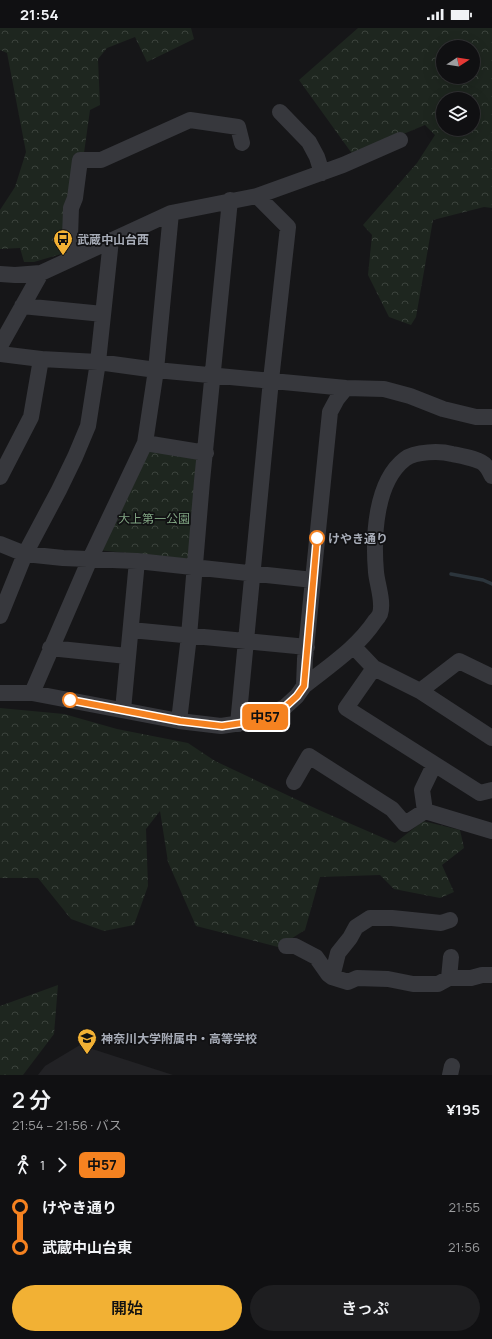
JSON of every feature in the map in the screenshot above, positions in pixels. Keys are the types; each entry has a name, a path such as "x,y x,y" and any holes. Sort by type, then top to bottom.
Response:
{"street":[{"path":"280,112 309,142 317,157 322,173"},
{"path":"76,256 70,237 70,222 71,208 80,160 101,160 190,120 238,127 242,143"},
{"path":"0,274 15,275 40,273 171,213 230,200 257,196 343,166 400,140"},
{"path":"238,724 271,380 288,227 257,196"},
{"path":"180,721 230,200"},
{"path":"32,693 50,648 90,559 145,443 156,370 171,213"},
{"path":"0,616 25,554 75,457 88,426 98,362 111,240"},
{"path":"0,346 40,273"},
{"path":"22,306 103,314"},
{"path":"0,354 41,359 98,362 156,370 346,388 384,389 410,396 443,409 476,417 492,417"},
{"path":"0,477 31,417 41,359"},
{"path":"304,686 330,412 337,399 346,388"},
{"path":"145,443 206,453"},
{"path":"0,693 32,693 180,721 222,726 255,721 285,707 297,696 304,686 354,647 380,614 380,597 376,574 375,541 378,513 383,492 392,472 406,458 425,452 444,452 467,457 486,465 492,476"},
{"path":"0,544 25,554 137,561 253,575 313,580"},
{"path":"123,710 137,561"},
{"path":"131,630 307,647"},
{"path":"354,647 374,668 420,691 492,738"},
{"path":"50,648 127,656"},
{"path":"420,691 459,661 492,677"},
{"path":"374,668 346,708 480,793 492,790"},
{"path":"294,782 309,756 392,809 405,824 424,811 474,824 492,831"},
{"path":"424,811 422,790 434,765"},
{"path":"332,977 338,953 350,938 356,927 370,918 392,918 441,923 450,920"},
{"path":"286,946 295,946 316,957 328,974 332,977 348,982 357,978 388,979 413,984 438,984 449,978 471,978 482,975 492,975"},
{"path":"449,978 451,957"}],"shaded area":[{"name":"神奈川大学附属中・高等学校","path":"80,1045 173,1075 38,1075 45,1066"}],"green space":[{"path":"0,28 191,28 194,39 147,62 135,37 107,48 98,59 100,105 90,110 84,153 74,154 70,199 68,252 34,262 24,262 20,248 0,249 0,210 15,187 26,152 7,53 0,50"},
{"path":"358,28 492,28 492,208 484,207 433,220 416,317 411,325 389,317 368,275 372,235 363,225 417,163 435,135 425,125 353,155 299,80"},
{"name":"大上第一公園","path":"147,448 198,455 188,559 97,550"},
{"path":"0,708 64,714 117,729 188,743 215,761 319,810 395,843 423,821 460,830 464,848 442,865 454,892 440,898 394,889 380,875 320,877 305,930 278,947 196,926 168,862 160,811 146,829 148,886 134,925 104,931 71,919 38,878 0,878"},
{"path":"58,985 54,1034 23,1075 0,1075 0,1006"}],"waterway":[{"path":"451,574 483,580 492,584"}],"bus line":[{"name":"中57","path":"70,700 180,721 222,726 255,721 285,707 297,696 304,686 305,659 317,538"}],"place":[{"name":"武蔵中山台西","path":"63,256"},
{"name":"けやき通り","path":"317,538"},
{"name":"神奈川大学附属中・高等学校","path":"87,1055"}]}
